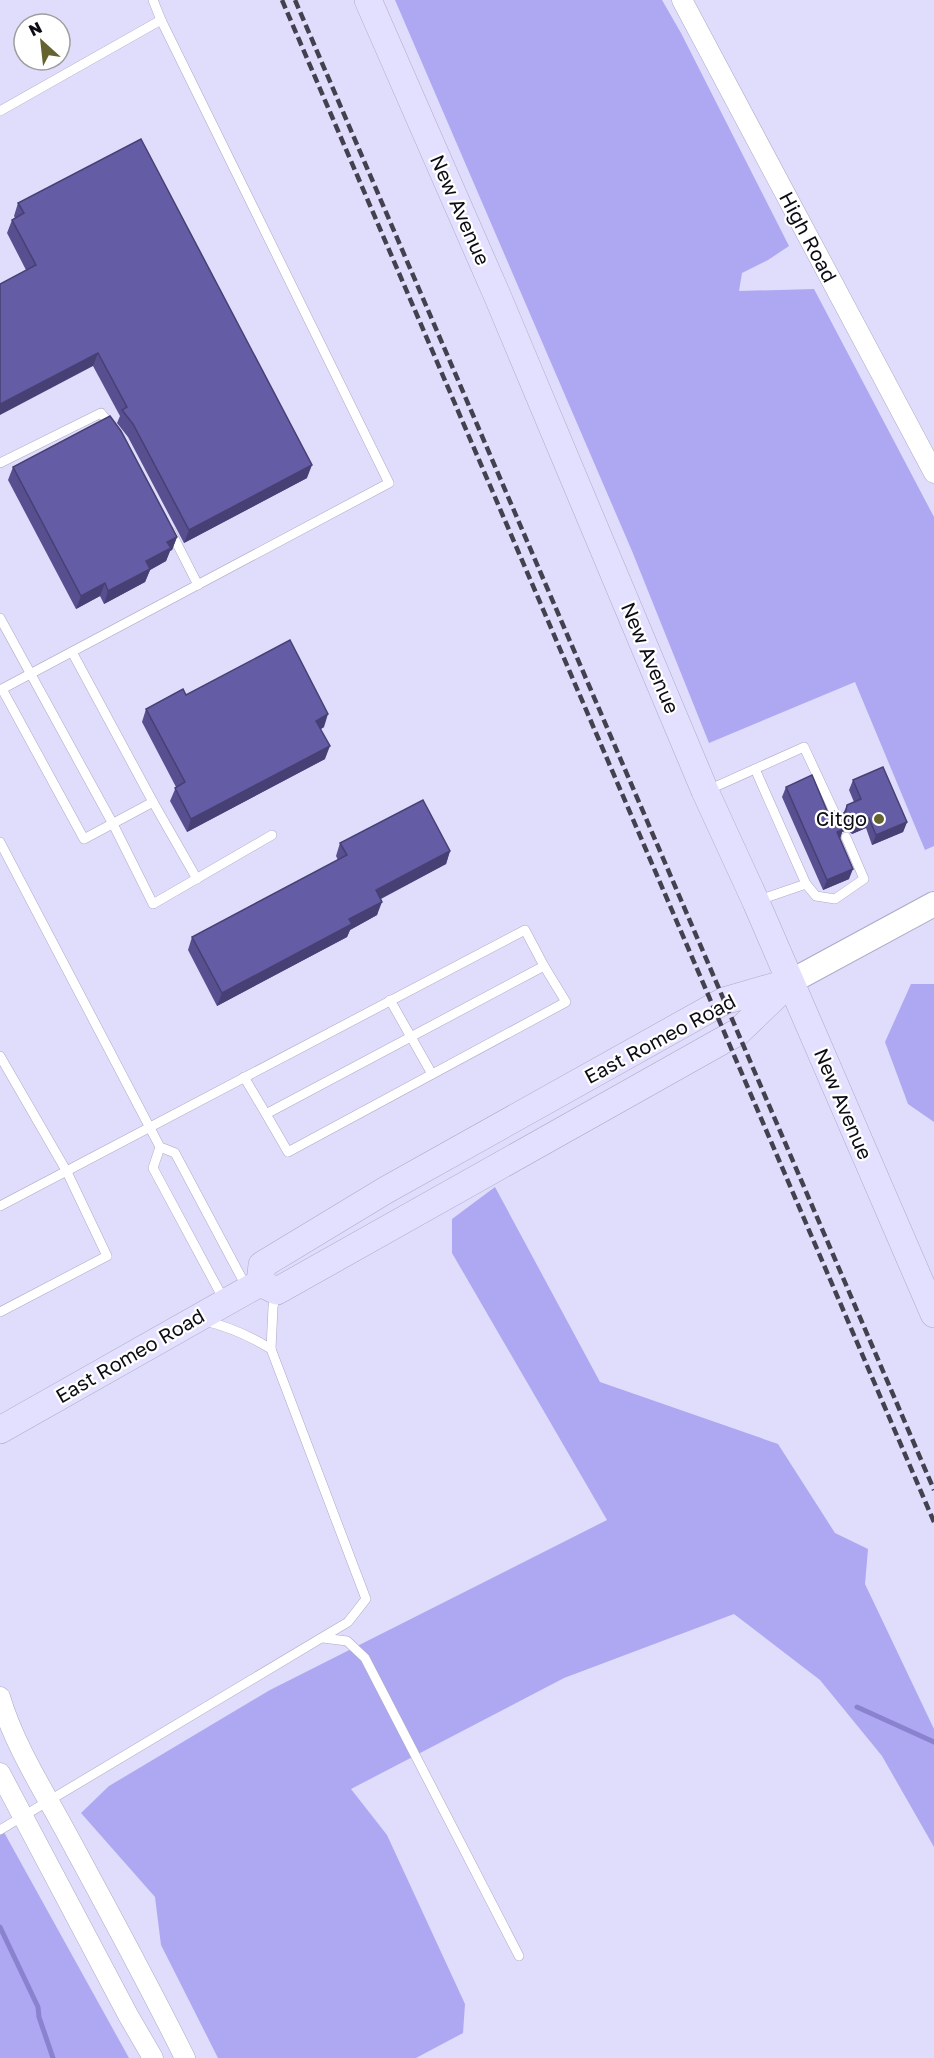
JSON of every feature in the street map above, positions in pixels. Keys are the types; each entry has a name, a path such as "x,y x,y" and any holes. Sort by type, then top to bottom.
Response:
{"main road":[{"name":"New Avenue","path":"368,0 497,295 705,791 756,902 934,1314"},
{"name":"East Romeo Road","path":"0,1430 196,1319 252,1291 262,1266 476,1139 724,1001 790,982"}],"street":[{"name":"High Road","path":"682,0 934,473"},
{"path":"790,982 934,904"},
{"path":"0,1697 25,1758 149,1986 185,2058"},
{"path":"0,1773 153,2058"}],"lane":[{"path":"153,0 160,20 389,483 1,689 84,839 153,802"},
{"path":"0,111 160,20"},
{"path":"0,463 101,413 122,440"},
{"path":"166,523 198,585"},
{"path":"0,618 113,824 153,904 272,835"},
{"path":"72,652 196,879"},
{"path":"705,791 804,747 837,818"},
{"path":"755,769 806,884 816,896 836,899 864,879 846,837"},
{"path":"0,842 160,1147 176,1153 252,1291"},
{"path":"756,902 806,884"},
{"path":"0,1206 149,1126 525,930 566,1002 288,1152 244,1077"},
{"path":"266,1114 544,966"},
{"path":"390,1000 432,1074"},
{"path":"0,1056 67,1172 107,1256 0,1312"},
{"path":"0,1830 348,1622 366,1599 271,1349 273,1307 252,1291 153,1168 160,1147"},
{"path":"196,1319 227,1326 271,1349"},
{"path":"321,1638 347,1641 365,1658 519,1956"}],"shaded area":[{"path":"395,0 662,0 789,246 742,273 739,291 814,289 934,517 934,846 925,850 855,682 709,743 632,551"},
{"path":"911,984 934,984 934,1122 908,1104 885,1042"},
{"path":"495,1187 600,1382 778,1444 835,1533 868,1549 865,1584 934,1729 934,1847 882,1756 820,1680 734,1614 564,1678 351,1789 387,1835 465,2004 463,2033 416,2058 218,2058 161,1945 155,1897 81,1813 109,1786 270,1690 607,1520 452,1253 452,1219"},
{"path":"0,1825 129,2058 0,2058"}],"building":[{"path":"141,139 312,465 189,530 133,424 122,410 127,407 98,353 0,404 0,284 36,265 12,220 24,213 18,203"},
{"path":"110,416 121,431 177,537 167,542 171,548 146,561 150,569 108,591 105,583 81,596 13,467"},
{"path":"290,640 328,714 316,721 330,746 191,819 175,788 185,782 146,709 183,689 186,695"},
{"path":"883,767 907,822 876,835 869,818 856,824 851,820 845,823 843,829 837,832 853,869 827,880 786,787 812,775 828,813 834,811 837,814 843,814 847,805 861,799 853,780"},
{"path":"423,800 450,851 376,890 382,902 349,919 352,924 222,993 192,937 347,855 340,843"}],"waterway":[{"path":"857,1707 934,1742"},
{"path":"0,1927 38,2007 39,2017 53,2058"}],"railway":[{"path":"282,0 934,1522"},
{"path":"295,0 934,1490"}],"place":[{"name":"Citgo","path":"879,819"}]}
